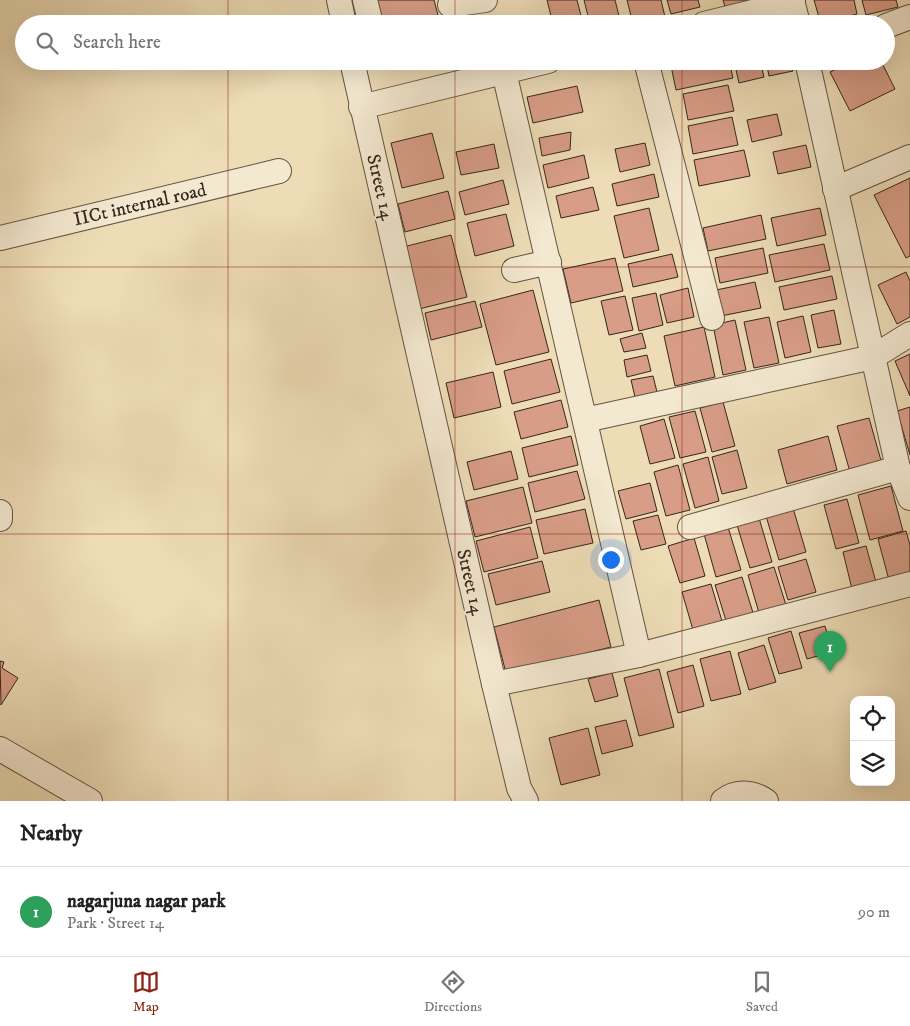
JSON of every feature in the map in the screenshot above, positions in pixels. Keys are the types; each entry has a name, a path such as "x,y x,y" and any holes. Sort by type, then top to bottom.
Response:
{"street":[{"path":"339,0 342,15"},
{"path":"365,0 369,15"},
{"path":"450,10 486,0"},
{"path":"759,15 795,9"},
{"path":"895,23 910,17"},
{"name":"Street 14","path":"354,70 494,684 519,788 526,801"},
{"path":"361,107 512,70"},
{"path":"648,70 712,318"},
{"path":"690,527 906,485 872,357 809,70"},
{"path":"504,72 639,655"},
{"path":"835,190 910,157"},
{"name":"IICt internal road","path":"0,238 279,171"},
{"path":"514,270 549,262"},
{"path":"585,420 872,357 910,334"},
{"path":"0,512 0,519"},
{"path":"494,684 639,655 910,584"},
{"path":"0,748 81,799"},
{"path":"723,801 730,795 745,792 766,801"}],"building":[{"path":"376,0 434,0 438,15 380,15"},
{"path":"547,0 577,0 581,15 551,15"},
{"path":"584,0 615,0 619,15 588,15"},
{"path":"627,0 661,0 665,15 631,15"},
{"path":"667,0 698,0 700,7 671,14"},
{"path":"723,0 771,0 735,15 727,15"},
{"path":"814,0 854,0 857,14 818,15"},
{"path":"862,0 896,0 898,7 866,15"},
{"path":"672,70 731,70 733,78 676,90"},
{"path":"736,70 762,70 764,77 739,83"},
{"path":"768,70 793,70 793,71 769,76"},
{"path":"834,70 886,70 895,89 850,111 830,72"},
{"path":"728,85 734,111 688,120 683,94"},
{"path":"577,86 583,112 533,123 527,97"},
{"path":"777,114 782,135 752,142 747,120"},
{"path":"732,117 738,145 693,154 688,126"},
{"path":"571,132 570,150 542,156 539,138"},
{"path":"432,133 444,178 402,188 391,143"},
{"path":"645,143 650,165 620,172 615,149"},
{"path":"494,144 499,168 461,175 456,152"},
{"path":"806,145 811,167 778,174 773,152"},
{"path":"744,150 750,176 699,186 694,160"},
{"path":"584,155 589,178 548,188 543,165"},
{"path":"654,174 659,197 617,206 612,184"},
{"path":"910,178 910,256 906,258 874,195"},
{"path":"503,180 509,204 465,215 459,192"},
{"path":"593,187 599,210 561,218 556,196"},
{"path":"448,191 455,219 405,232 398,204"},
{"path":"649,208 659,250 624,258 614,216"},
{"path":"820,208 826,235 777,246 771,218"},
{"path":"506,214 514,246 475,256 467,223"},
{"path":"761,215 766,239 708,251 703,228"},
{"path":"451,235 467,297 419,309 403,247"},
{"path":"824,244 830,270 775,282 769,255"},
{"path":"763,248 768,273 720,283 715,258"},
{"path":"672,254 678,277 633,287 628,264"},
{"path":"615,258 623,291 571,303 563,269"},
{"path":"906,272 910,281 910,317 897,324 878,285"},
{"path":"832,276 837,299 784,310 779,287"},
{"path":"755,282 761,308 721,316 716,290"},
{"path":"688,288 694,317 667,323 660,295"},
{"path":"533,290 549,352 496,365 480,304"},
{"path":"656,293 663,325 639,331 632,298"},
{"path":"625,296 633,330 609,335 601,301"},
{"path":"475,301 482,327 431,340 425,313"},
{"path":"834,310 841,344 818,348 811,315"},
{"path":"803,316 811,352 785,358 777,322"},
{"path":"769,317 779,363 754,368 744,322"},
{"path":"735,320 746,370 723,375 713,325"},
{"path":"704,327 715,377 675,386 664,336"},
{"path":"642,333 646,348 624,352 620,339"},
{"path":"910,354 910,396 895,361"},
{"path":"647,355 651,371 627,377 624,360"},
{"path":"551,359 560,392 512,404 504,371"},
{"path":"493,372 501,407 454,418 446,383"},
{"path":"653,376 657,392 635,397 631,380"},
{"path":"561,400 568,427 521,439 514,412"},
{"path":"723,402 735,446 712,452 700,408"},
{"path":"910,407 910,455 897,411"},
{"path":"695,411 706,452 680,458 669,417"},
{"path":"869,418 882,464 850,472 837,426"},
{"path":"664,419 675,458 650,464 640,426"},
{"path":"571,436 578,465 529,477 522,448"},
{"path":"828,436 837,470 787,484 778,450"},
{"path":"737,450 747,488 722,494 712,457"},
{"path":"511,451 518,479 474,490 467,462"},
{"path":"708,457 719,501 695,508 683,464"},
{"path":"678,465 690,510 666,516 654,472"},
{"path":"577,471 585,499 535,512 528,483"},
{"path":"650,483 657,511 626,519 618,491"},
{"path":"891,486 903,531 870,540 858,495"},
{"path":"523,487 532,523 475,537 466,501"},
{"path":"847,499 859,543 836,549 824,505"},
{"path":"793,508 806,552 779,560 766,516"},
{"path":"585,509 593,543 544,554 536,520"},
{"path":"658,515 666,544 641,550 633,521"},
{"path":"759,518 772,562 750,568 737,525"},
{"path":"530,527 538,558 484,572 476,541"},
{"path":"728,527 741,570 716,577 704,534"},
{"path":"906,531 910,545 910,579 890,584 878,539"},
{"path":"694,538 705,576 680,583 668,546"},
{"path":"866,546 876,582 852,589 843,552"},
{"path":"806,559 816,592 788,600 778,567"},
{"path":"542,561 550,592 496,605 488,574"},
{"path":"774,567 786,605 759,613 748,575"},
{"path":"742,577 754,616 727,624 715,585"},
{"path":"711,584 722,621 693,630 682,592"},
{"path":"599,600 611,647 506,673 494,627"},
{"path":"825,626 832,652 807,659 799,633"},
{"path":"791,631 802,668 779,674 768,638"},
{"path":"764,645 776,682 749,690 738,653"},
{"path":"730,651 741,694 711,701 700,659"},
{"path":"0,661 4,662 2,668 18,678 1,705"},
{"path":"693,665 704,706 678,713 667,672"},
{"path":"659,669 674,727 639,736 624,678"},
{"path":"612,673 618,696 595,702 588,679"},
{"path":"626,720 633,746 602,754 595,727"},
{"path":"588,728 600,775 561,785 549,738"}],"place":[{"name":"nagarjuna nagar park","path":"830,672"}]}
